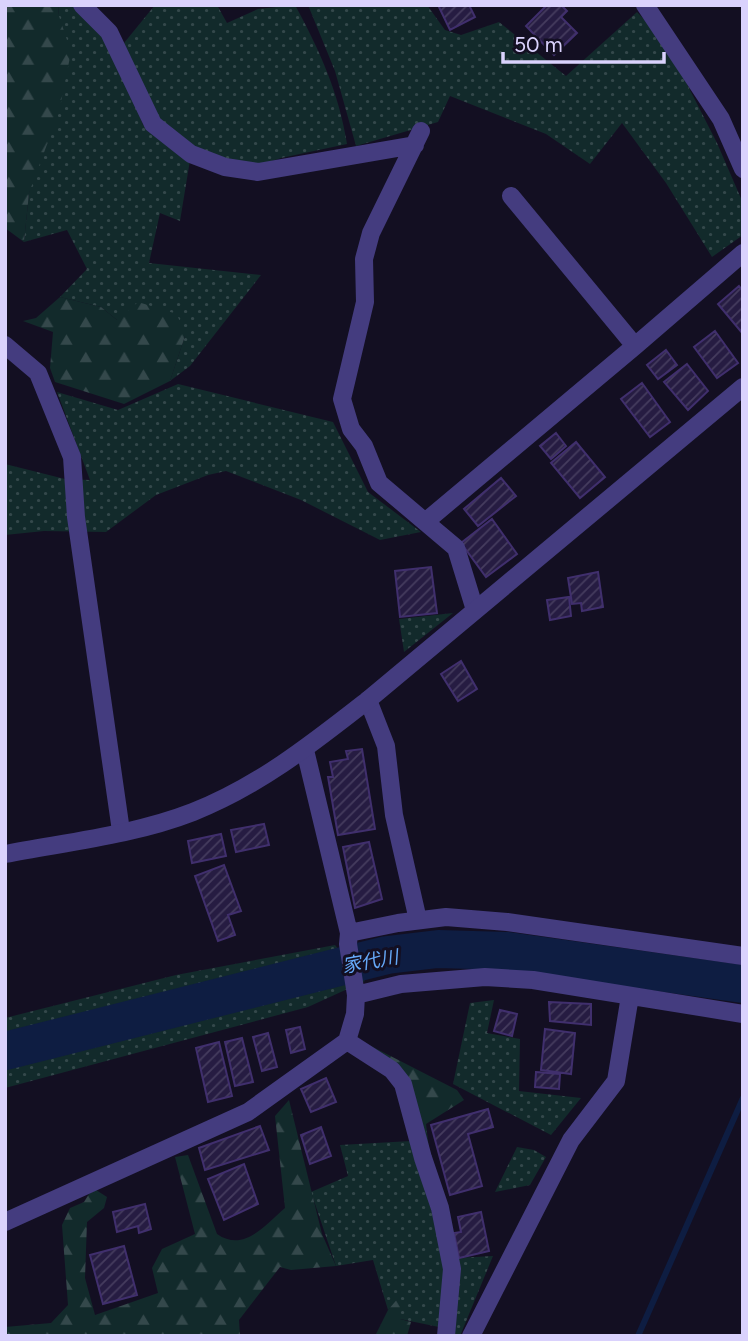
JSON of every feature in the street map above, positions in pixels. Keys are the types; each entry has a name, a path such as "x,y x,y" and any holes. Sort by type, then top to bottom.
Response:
{"street":[{"path":"82,5 109,32 153,124 191,154 225,167 258,172 418,138 371,233 364,260 365,302 342,399 351,429 364,446 379,483 456,548 475,610"},
{"path":"645,5 721,119 743,169"},
{"path":"511,196 635,346"},
{"path":"425,522 743,253"},
{"path":"5,345 38,373 72,457 76,517 121,831"},
{"path":"5,854 121,831 192,812 273,772 368,700 743,387"},
{"path":"368,700 386,746 394,815 418,920"},
{"path":"5,1222 248,1112 347,1041 355,1014 355,987 348,939 305,750"},
{"path":"348,939 418,920 446,917 507,922 743,956"},
{"path":"355,987 485,977 533,980 743,1014"},
{"path":"471,1336 571,1140 615,1081 630,996"},
{"path":"347,1041 392,1070 403,1084 440,1208 453,1269 446,1336"}],"green space":[{"path":"5,5 58,5 71,52 59,112 29,193 24,242 5,228"},
{"path":"58,5 89,5 109,32 143,125 191,154 180,221 160,213 149,263 261,275 190,366 170,381 185,336 117,320 101,307 60,297 87,269 67,230 24,242 29,193 59,16"},
{"path":"155,5 217,5 227,23 258,9 295,5 327,73 339,107 347,144 281,158 245,170 194,150 156,119 124,43"},
{"path":"308,5 427,5 445,30 461,35 499,22 566,76 637,12 665,41 717,143 743,203 743,235 712,257 666,183 622,123 590,164 546,134 450,96 438,122 356,146 335,71"},
{"path":"60,297 101,307 117,320 138,302 177,314 185,336 170,381 124,404 55,382 50,368 53,332 23,321 36,318"},
{"path":"178,384 333,422 368,492 421,532 380,540 301,500 226,471 156,495 106,532 44,531 5,535 5,464 65,479 90,480 57,392 118,410"},
{"path":"453,613 404,652 399,619"},
{"path":"335,945 365,981 308,1007 5,1088 5,1018 176,975"},
{"path":"494,1000 487,1033 520,1039 519,1091 581,1098 551,1135 453,1084 470,1003"},
{"path":"369,1045 457,1090 464,1100 426,1124 430,1157 403,1073"},
{"path":"289,1100 322,1234 336,1266 291,1270 280,1267 239,1320 240,1336 5,1336 5,1327 51,1323 68,1305 62,1225 70,1208 84,1202 89,1194 96,1190 107,1197 104,1208 87,1222 85,1278 95,1315 158,1293 152,1268 162,1249 195,1234 175,1157 188,1155 217,1234 227,1239 245,1239 262,1229 285,1208 275,1116"},
{"path":"411,1141 446,1258 439,1327 400,1319 400,1297 388,1310 373,1260 336,1266 311,1192 348,1176 340,1145"},
{"path":"517,1147 534,1150 546,1157 530,1185 495,1192"},
{"path":"493,1256 460,1336 452,1336 456,1258"},
{"path":"400,1296 400,1319 411,1322 407,1336 375,1336 388,1310"}],"building":[{"path":"438,5 469,5 475,17 450,30"},
{"path":"547,5 561,5 567,11 561,17 577,33 554,55 526,26"},
{"path":"739,286 743,291 743,334 718,304"},
{"path":"715,331 738,363 717,378 694,347"},
{"path":"666,350 677,365 658,379 647,365"},
{"path":"687,364 708,391 688,410 664,382"},
{"path":"642,383 670,422 650,437 621,399"},
{"path":"556,433 566,446 551,459 540,446"},
{"path":"576,442 605,477 580,498 551,463"},
{"path":"501,478 516,496 478,526 464,509"},
{"path":"492,519 517,554 486,577 461,543"},
{"path":"431,567 437,613 400,617 395,571"},
{"path":"598,572 603,607 582,611 581,603 572,604 568,578"},
{"path":"569,597 571,616 550,620 547,600"},
{"path":"461,661 477,689 458,701 441,674"},
{"path":"362,749 375,829 338,835 328,777 333,777 330,762 348,759 346,751"},
{"path":"264,824 269,845 236,852 231,830"},
{"path":"221,834 226,856 192,863 188,841"},
{"path":"369,842 382,899 355,908 343,847"},
{"path":"224,865 241,911 228,915 235,935 218,941 195,876"},
{"path":"549,1002 591,1004 591,1025 550,1021"},
{"path":"500,1010 517,1014 512,1036 494,1031"},
{"path":"300,1027 305,1049 291,1053 286,1030"},
{"path":"545,1029 575,1033 571,1074 541,1070"},
{"path":"268,1033 277,1067 262,1071 253,1037"},
{"path":"242,1038 253,1082 235,1086 225,1042"},
{"path":"219,1042 232,1096 208,1102 196,1048"},
{"path":"536,1072 560,1074 559,1089 535,1087"},
{"path":"326,1078 336,1102 311,1112 301,1089"},
{"path":"488,1109 493,1127 468,1134 482,1186 450,1195 431,1125"},
{"path":"260,1126 269,1150 205,1170 199,1148"},
{"path":"321,1127 331,1156 310,1164 301,1135"},
{"path":"244,1164 258,1204 224,1220 208,1179"},
{"path":"145,1204 151,1229 139,1233 138,1226 117,1232 113,1212"},
{"path":"481,1212 489,1251 459,1258 454,1233 461,1232 458,1217"},
{"path":"124,1246 137,1295 103,1304 90,1255"}],"waterway":[{"name":"家代川","path":"5,1051 387,955 438,949 508,951 743,984"},
{"path":"638,1336 743,1098"}]}
